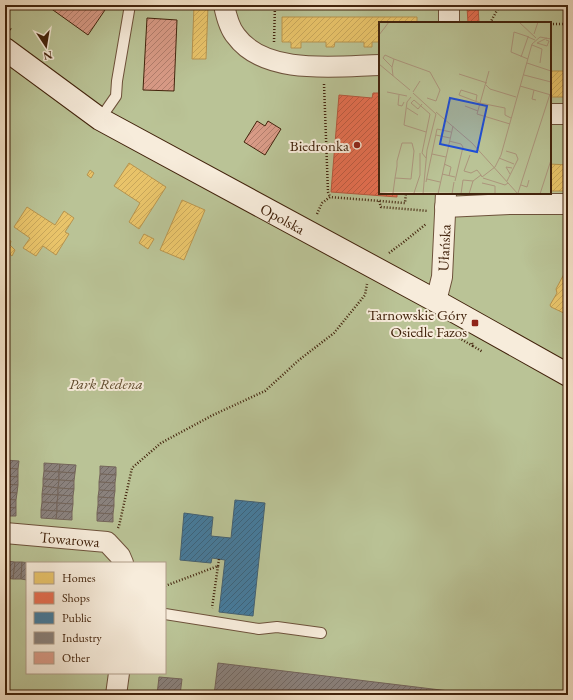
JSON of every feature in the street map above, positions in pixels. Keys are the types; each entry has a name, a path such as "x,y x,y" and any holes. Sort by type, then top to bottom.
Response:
{"street":[{"path":"224,5 227,19 236,36 250,49 269,60 299,66 379,65"},
{"path":"449,5 449,22"},
{"name":"Opolska","path":"5,49 100,119 436,301 568,375"},
{"path":"551,114 568,114"},
{"path":"441,204 509,211 568,204"},
{"name":"Ułańska","path":"436,301 442,278 441,204"},
{"name":"Towarowa","path":"5,533 107,542 120,556 123,562"},
{"path":"116,695 119,674"}],"lane":[{"path":"100,119 116,96 117,81 130,5"},
{"path":"166,614 259,629 277,627 321,633"}],"path":[{"path":"491,22 500,5"},
{"path":"551,24 568,24"},
{"path":"323,66 327,185 330,197"},
{"path":"315,218 322,203 330,197 405,203 406,194"},
{"path":"379,201 381,207 441,204"},
{"path":"384,256 427,223"},
{"path":"107,542 119,526 132,468 161,443 213,415 264,391 299,360 334,334 365,295 366,286"},
{"path":"457,337 473,346"},
{"path":"212,614 219,559"},
{"path":"166,586 218,566"}],"green space":[{"name":"Park Redena","path":"5,5 568,5 568,695 5,695"}],"building: Homes":[{"path":"194,5 208,6 206,59 192,59"},
{"path":"282,17 417,17 417,22 379,22 379,42 372,42 372,47 364,47 364,42 335,42 334,47 326,47 326,42 301,42 301,48 291,48 291,42 282,42"},
{"path":"551,71 568,71 568,97 551,97"},
{"path":"129,163 166,187 139,229 129,222 140,203 114,186"},
{"path":"551,164 568,165 568,191 551,191"},
{"path":"90,170 94,173 91,178 87,175"},
{"path":"543,194 551,194 551,196 543,196"},
{"path":"182,200 205,210 184,260 160,250"},
{"path":"27,207 55,225 64,211 74,218 65,232 69,234 56,255 43,246 36,256 23,248 30,238 14,227"},
{"path":"144,234 154,239 148,249 139,243"},
{"path":"5,238 11,241 10,245 15,250 12,256 5,250"},
{"path":"564,274 568,276 568,315 551,307 550,305 557,293 556,289"}],"building: Shops":[{"path":"478,6 479,22 468,22 467,7"},
{"name":"Biedronka","path":"373,93 379,93 379,194 397,194 397,197 331,192 339,95 372,98"}],"building: Public":[{"path":"235,500 265,503 253,616 219,612 225,560 212,558 211,563 180,560 184,513 213,517 211,536 231,538"}],"building: Industry":[{"path":"5,460 19,461 18,469 5,468"},
{"path":"44,463 60,464 59,472 44,471"},
{"path":"60,464 76,465 75,473 59,472"},
{"path":"100,466 116,467 116,475 100,474"},
{"path":"5,468 18,469 18,477 5,476"},
{"path":"44,471 59,472 59,480 43,479"},
{"path":"59,472 75,473 74,481 59,480"},
{"path":"100,474 116,475 115,483 99,482"},
{"path":"5,476 18,477 18,485 5,484"},
{"path":"43,479 59,480 58,488 43,486"},
{"path":"59,480 74,481 74,489 58,488"},
{"path":"99,482 115,483 115,491 99,490"},
{"path":"5,484 18,485 17,493 5,492"},
{"path":"43,486 58,488 58,495 42,494"},
{"path":"58,488 74,489 73,496 58,495"},
{"path":"99,490 115,491 114,498 98,497"},
{"path":"5,492 17,493 16,500 5,499"},
{"path":"42,494 58,495 57,503 42,502"},
{"path":"58,495 73,496 73,504 57,503"},
{"path":"98,497 114,498 114,506 98,505"},
{"path":"5,499 16,500 16,508 5,507"},
{"path":"42,502 57,503 57,511 41,510"},
{"path":"57,503 73,504 72,512 57,511"},
{"path":"98,505 114,506 113,514 97,513"},
{"path":"5,507 16,508 16,516 5,516"},
{"path":"41,510 57,511 56,519 41,518"},
{"path":"57,511 72,512 72,520 56,519"},
{"path":"97,513 113,514 113,522 97,521"},
{"path":"7,561 15,562 13,579 6,578"},
{"path":"15,562 22,562 21,579 13,579"},
{"path":"22,562 26,562 26,580 21,579"},
{"path":"218,663 482,695 214,695"},
{"path":"159,677 182,679 180,695 157,695"}],"building: Other":[{"path":"46,5 104,5 107,7 88,35"},
{"path":"147,18 177,20 174,91 143,90"},
{"path":"257,121 265,126 268,121 281,129 265,155 244,142"}],"place":[{"name":"Biedronka","path":"357,145"},
{"name":"Tarnowskie Góry Osiedle Fazos","path":"475,323"}]}
